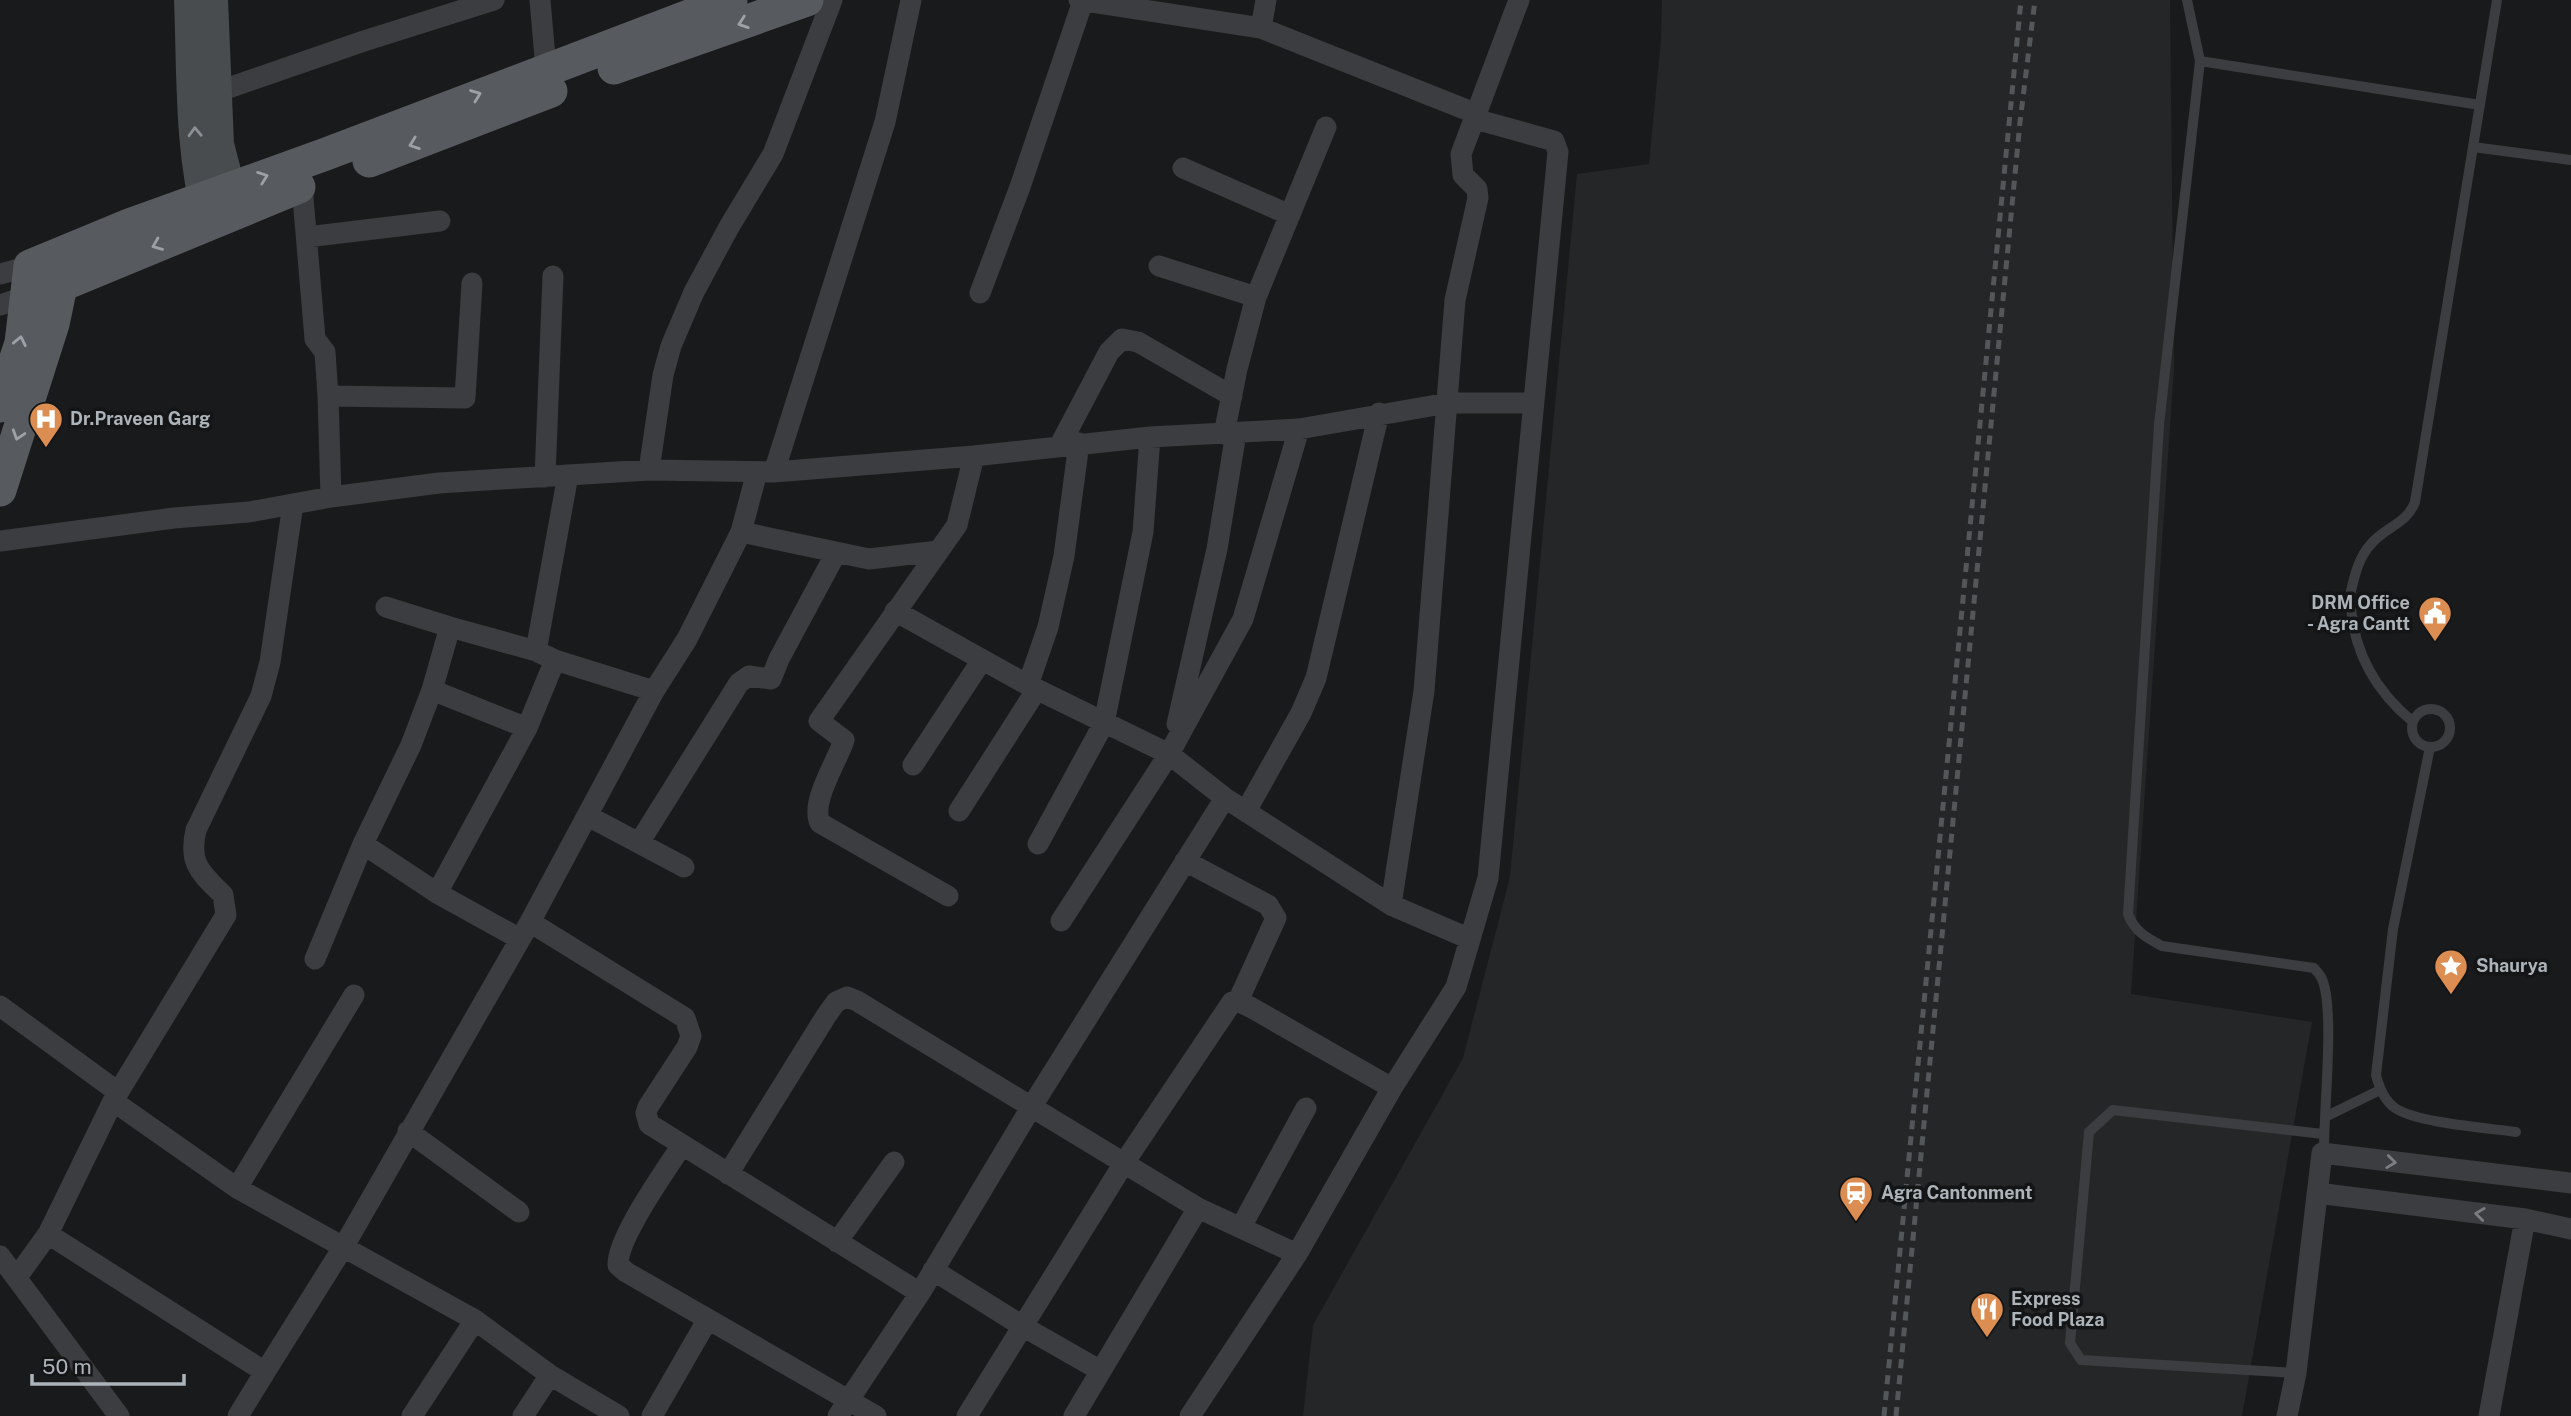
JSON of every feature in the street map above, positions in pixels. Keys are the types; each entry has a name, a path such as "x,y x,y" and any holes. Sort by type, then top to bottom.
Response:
{"main road":[{"path":"14,285 62,285 220,206 546,69 731,0"},
{"path":"14,285 68,251 129,225 302,186 607,70 807,0"},
{"path":"0,490 53,324 68,251"},
{"path":"0,406 21,343 14,285"}],"street":[{"path":"189,0 195,146 220,206"},
{"path":"213,0 220,206"},
{"path":"217,92 494,0"},
{"path":"540,0 546,69"},
{"path":"649,470 663,375 671,346 694,292 729,227 774,154 832,0"},
{"path":"238,1416 344,1246 525,930 654,691 687,639 741,532 766,472 885,122 911,0"},
{"path":"980,293 1020,187 1081,0 1261,28 1476,116 1554,141 1558,147 1488,878 1471,939 1456,987 1392,1088 1297,1254 1190,1416"},
{"path":"1261,28 1266,0"},
{"path":"1391,905 1424,691 1455,300 1478,198 1478,189 1463,175 1461,154 1519,0"},
{"path":"1172,749 1217,549 1232,396 1256,297 1326,127"},
{"path":"1183,167 1290,215"},
{"path":"302,186 315,339 325,352 331,497"},
{"path":"307,237 440,221"},
{"path":"1159,266 1256,297"},
{"path":"545,477 553,276"},
{"path":"328,396 465,398 472,283"},
{"path":"959,811 1032,687 1064,556 1070,444 1110,352 1122,339 1138,342 1232,396"},
{"path":"0,541 174,518 249,512 331,497 450,482 649,470 766,472 974,456 1150,437 1299,429 1380,413 1447,404 1533,404"},
{"path":"1246,811 1301,713 1316,678 1380,413"},
{"path":"1061,921 1172,749 1243,619 1299,429"},
{"path":"1038,844 1104,723 1143,532 1150,437"},
{"path":"948,896 820,823 817,816 818,802 844,740 820,723 819,719 960,516 974,456"},
{"path":"437,893 527,728 545,656 568,475"},
{"path":"17,1277 48,1234 116,1097 226,915 223,895 204,878 194,860 192,845 196,830 261,696 270,662 293,504"},
{"path":"741,532 869,559 938,551"},
{"path":"639,843 739,683 749,676 771,679 836,553"},
{"path":"386,607 654,691"},
{"path":"895,611 1032,687 1104,723 1172,749 1225,798 1391,905 1471,939"},
{"path":"315,959 362,844 411,745 432,690 450,627"},
{"path":"913,765 982,660"},
{"path":"432,690 527,728"},
{"path":"844,1408 919,1293 1032,1106 1225,798"},
{"path":"588,816 684,867"},
{"path":"362,844 437,893 525,930 685,1018 691,1036 646,1113 649,1124 919,1293"},
{"path":"967,1416 1124,1163 1229,1006 1238,1000 1276,918 1268,905 1185,861"},
{"path":"237,1188 354,995"},
{"path":"728,1174 826,1016 836,1002 847,998 857,1000 1198,1208 1297,1254"},
{"path":"1238,1000 1392,1088"},
{"path":"0,1006 237,1188 475,1320 550,1375 619,1416"},
{"path":"1241,1227 1306,1108"},
{"path":"408,1131 519,1213"},
{"path":"2287,1416 2296,1373 2324,1143 2571,1183"},
{"path":"682,1145 632,1226 618,1258 618,1265 708,1319 844,1408 876,1416"},
{"path":"837,1242 894,1162"},
{"path":"2317,1193 2525,1219 2571,1229"},
{"path":"1074,1416 1198,1208"},
{"path":"2489,1416 2525,1219"},
{"path":"48,1234 265,1372"},
{"path":"0,1256 119,1416"},
{"path":"933,1270 1101,1371"},
{"path":"652,1416 708,1319"},
{"path":"412,1416 475,1320"},
{"path":"523,1416 550,1375"}],"lane":[{"path":"2188,0 2200,61 2159,425 2128,914 2132,925 2144,936 2162,946 2314,968 2321,976 2328,1018 2324,1143 2113,1110 2089,1132 2070,1343 2081,1360 2296,1373"},
{"path":"2351,591 2358,565 2369,545 2406,518 2415,502 2497,0"},
{"path":"2200,61 2480,105"},
{"path":"2473,147 2571,160"},
{"path":"2351,609 2353,631 2366,667 2397,709 2413,722"},
{"path":"2433,709 2445,714 2451,725 2448,737 2439,746 2430,747 2416,741 2413,722 2421,712 2433,709"},
{"path":"2430,747 2393,929 2376,1064 2380,1090 2396,1108 2426,1119 2516,1132"},
{"path":"2325,1117 2380,1090"}],"shaded area":[{"path":"1662,0 2170,0 2174,369 2131,994 2312,1022 2242,1416 1303,1416 1313,1325 1463,1058 1510,877 1577,174 1649,164"}],"railway":[{"path":"1884,1416 2021,0"},
{"path":"1896,1416 2020,122 2035,0"}],"place":[{"name":"Dr.Praveen Garg","path":"46,449"},
{"name":"DRM Office - Agra Cantt","path":"2435,643"},
{"name":"Shaurya","path":"2451,996"},
{"name":"Agra Cantonment","path":"1856,1223"},
{"name":"Express Food Plaza","path":"1987,1339"}]}
